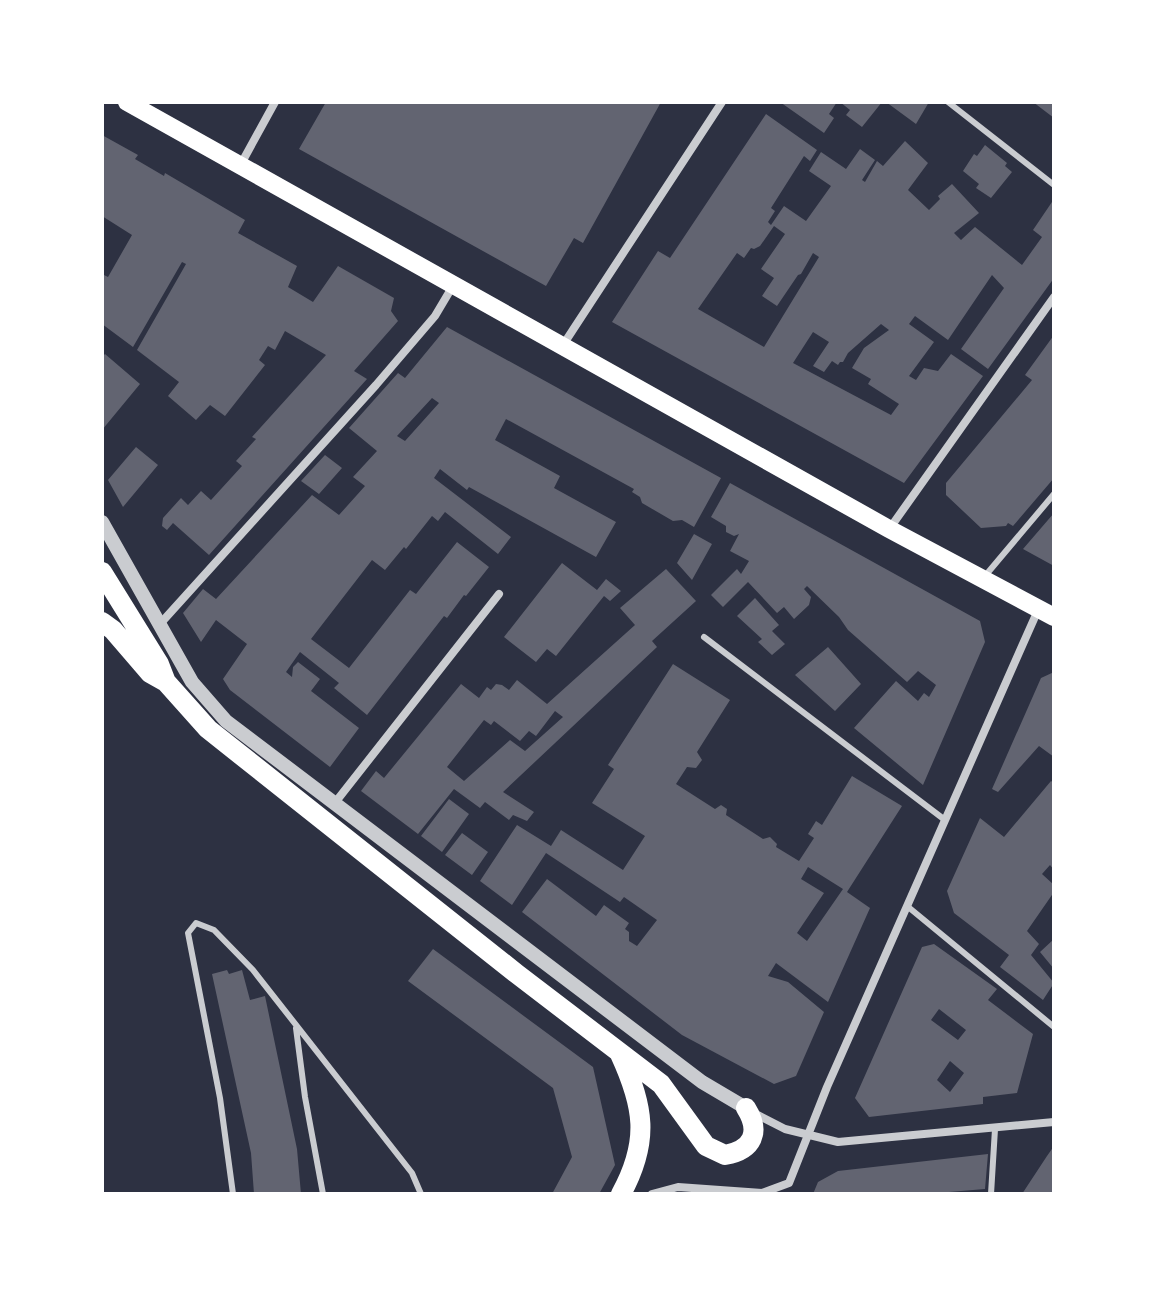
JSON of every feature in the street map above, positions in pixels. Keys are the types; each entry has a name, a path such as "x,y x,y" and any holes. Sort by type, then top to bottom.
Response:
{"highway":[{"path":"102,572 159,664 166,682"},
{"path":"102,622 113,630 150,673 166,682 208,729 661,1084 706,1146 725,1155 739,1152 755,1132 754,1121 746,1108"},
{"path":"619,1051 635,1086 642,1124 639,1154 621,1194"}],"main road":[{"path":"127,102 889,529 1046,613"}],"street":[{"path":"240,165 275,102"},
{"path":"563,345 722,102"},
{"path":"159,625 376,385 435,316 454,284"},
{"path":"889,529 1054,297"},
{"path":"102,522 192,682 226,721 702,1082 785,1129 838,1142 1054,1122"},
{"path":"334,804 499,594"},
{"path":"652,1194 678,1187 762,1193 789,1183 827,1087 945,820 1046,613"}],"lane":[{"path":"948,102 1054,185"},
{"path":"982,579 1054,494"},
{"path":"704,637 945,820"},
{"path":"907,906 1054,1027"},
{"path":"233,1194 220,1098 188,933 196,923 214,930 253,970 412,1173 421,1194"},
{"path":"296,1026 323,1194"},
{"path":"991,1194 995,1129"},
{"path":"784,1194 789,1183"}],"building":[{"path":"326,102 661,102 583,243 574,238 546,286 299,149"},
{"path":"780,102 837,102 829,114 834,118 824,133"},
{"path":"840,102 882,102 862,127 846,115 850,110"},
{"path":"886,102 929,102 916,124"},
{"path":"1033,102 1054,102 1054,118"},
{"path":"766,114 817,150 810,161 804,156 771,208 775,211 768,222 771,225 784,206 806,221 831,186 809,171 821,152 846,169 860,149 875,160 862,180 865,182 877,161 883,166 905,141 928,163 908,190 929,210 940,199 938,196 952,184 979,213 954,233 961,240 975,227 1022,265 1042,237 1033,230 1054,199 1054,278 988,369 961,349 1004,288 992,275 948,340 915,316 909,324 934,342 909,376 916,380 924,368 938,371 951,354 983,376 904,483 612,322 658,251 670,258","holes":["774,226 785,234 761,269 774,278 762,296 777,306 813,253 819,257 764,347 698,309 737,253 744,258 751,248 760,246","881,324 889,330 864,348 852,368 871,379 868,384 899,404 891,415 793,363 813,332 829,342 813,366 824,372 832,361 838,365 843,362 848,353"]},
{"path":"102,135 138,155 135,159 245,220 238,233 297,266 288,287 313,302 338,266 394,298 391,311 398,321 354,371 367,379 209,555 173,523 167,530 162,526 163,518 181,498 188,505 201,491 211,500 242,466 236,461 256,439 252,437 326,355 285,331 275,350 268,346 259,360 265,365 225,416 210,405 196,420 168,396 179,382 137,350 186,264 182,262 133,347 102,324 102,274 108,277 132,235 102,216"},
{"path":"985,145 1007,163 1005,166 1012,172 991,198 976,188 979,184 963,171 974,154 977,156"},
{"path":"447,327 721,478 694,527 682,520 673,521 642,503 640,497 632,492 634,489 506,419 495,440 560,476 554,488 616,522 596,557 469,487 467,490 440,469 434,478 511,537 498,554 445,512 438,521 432,516 385,570 372,560 311,639 349,668 410,590 416,594 457,542 489,567 447,618 444,616 367,715 334,688 339,683 300,652 286,672 292,677 293,667 298,662 320,679 311,691 359,728 330,767 230,690 223,679 247,644 216,620 201,642 183,613 203,589 216,599 312,495 339,515 365,486 353,477 377,451 349,428 398,373 405,378","holes":["432,398 439,403 405,441 397,436"]},
{"path":"1054,335 1054,478 1013,526 1008,523 1006,526 981,528 946,495 946,483 1032,380 1025,375"},
{"path":"105,354 140,384 102,430 102,357"},
{"path":"136,447 158,465 123,507 108,480"},
{"path":"325,455 342,468 319,494 301,481"},
{"path":"730,483 980,621 985,642 923,785 854,728 896,681 918,701 924,693 929,697 936,685 918,671 907,682 848,630 807,586 804,589 811,597 809,605 794,619 784,607 777,613 748,582 723,607 711,595 737,569 741,574 749,561 730,551 739,534 734,536 726,532 726,526 711,517"},
{"path":"1054,513 1054,566 1023,549"},
{"path":"694,534 712,544 692,580 677,563"},
{"path":"562,563 597,590 606,579 621,591 610,601 604,596 556,656 547,649 536,662 504,637"},
{"path":"666,569 696,601 652,641 657,647 503,792 534,812 527,821 513,815 509,820 485,802 480,808 454,789 418,834 361,791 376,771 384,778 461,684 479,698 487,687 491,690 496,684 509,690 517,680 547,704 635,625 620,608","holes":["555,711 563,717 525,751 510,740 464,781 447,767 484,720 491,725 494,721 520,741 529,731 536,736"]},
{"path":"755,598 779,625 772,631 785,644 772,655 758,642 762,639 737,616"},
{"path":"828,647 861,684 835,711 795,675"},
{"path":"673,664 730,700 697,752 702,760 696,768 687,767 676,784 715,809 721,805 727,809 726,815 763,839 770,837 777,844 776,847 799,861 814,838 808,834 816,821 822,825 852,776 902,806 847,892 870,908 828,1002 776,963 768,976 788,982 824,1012 796,1076 774,1084 682,1035 522,912 547,879 596,916 604,905 629,923 625,929 629,932 629,941 637,946 657,920 624,897 620,902 546,853 512,905 480,881 517,825 551,846 561,830 623,870 645,836 592,803 614,769 608,765","holes":["808,867 843,889 807,941 797,933 824,893 801,879"]},
{"path":"1054,672 1054,757 1039,746 998,792 992,789 1041,678"},
{"path":"1051,781 1054,783 1054,870 1050,865 1042,874 1054,885 1054,892 1027,931 1039,944 1031,955 1054,983 1043,1000 1000,967 1009,955 954,913 947,891 980,818 1004,837"},
{"path":"449,799 469,814 442,852 421,836"},
{"path":"462,833 488,852 472,875 445,855"},
{"path":"1054,939 1054,969 1040,952"},
{"path":"934,944 997,989 988,1000 1033,1034 1017,1093 983,1097 983,1104 869,1117 855,1098 922,947","holes":["939,1009 966,1030 958,1040 931,1020","950,1061 964,1073 950,1092 937,1080"]},
{"path":"433,949 593,1067 615,1165 599,1194 552,1194 572,1157 553,1088 408,981"},
{"path":"227,970 229,974 242,970 250,1000 265,996 297,1149 301,1194 254,1194 251,1153 212,974"},
{"path":"1054,1146 1054,1194 1022,1194 1047,1156"},
{"path":"988,1154 985,1189 925,1194 813,1194 818,1182 838,1171"}]}
